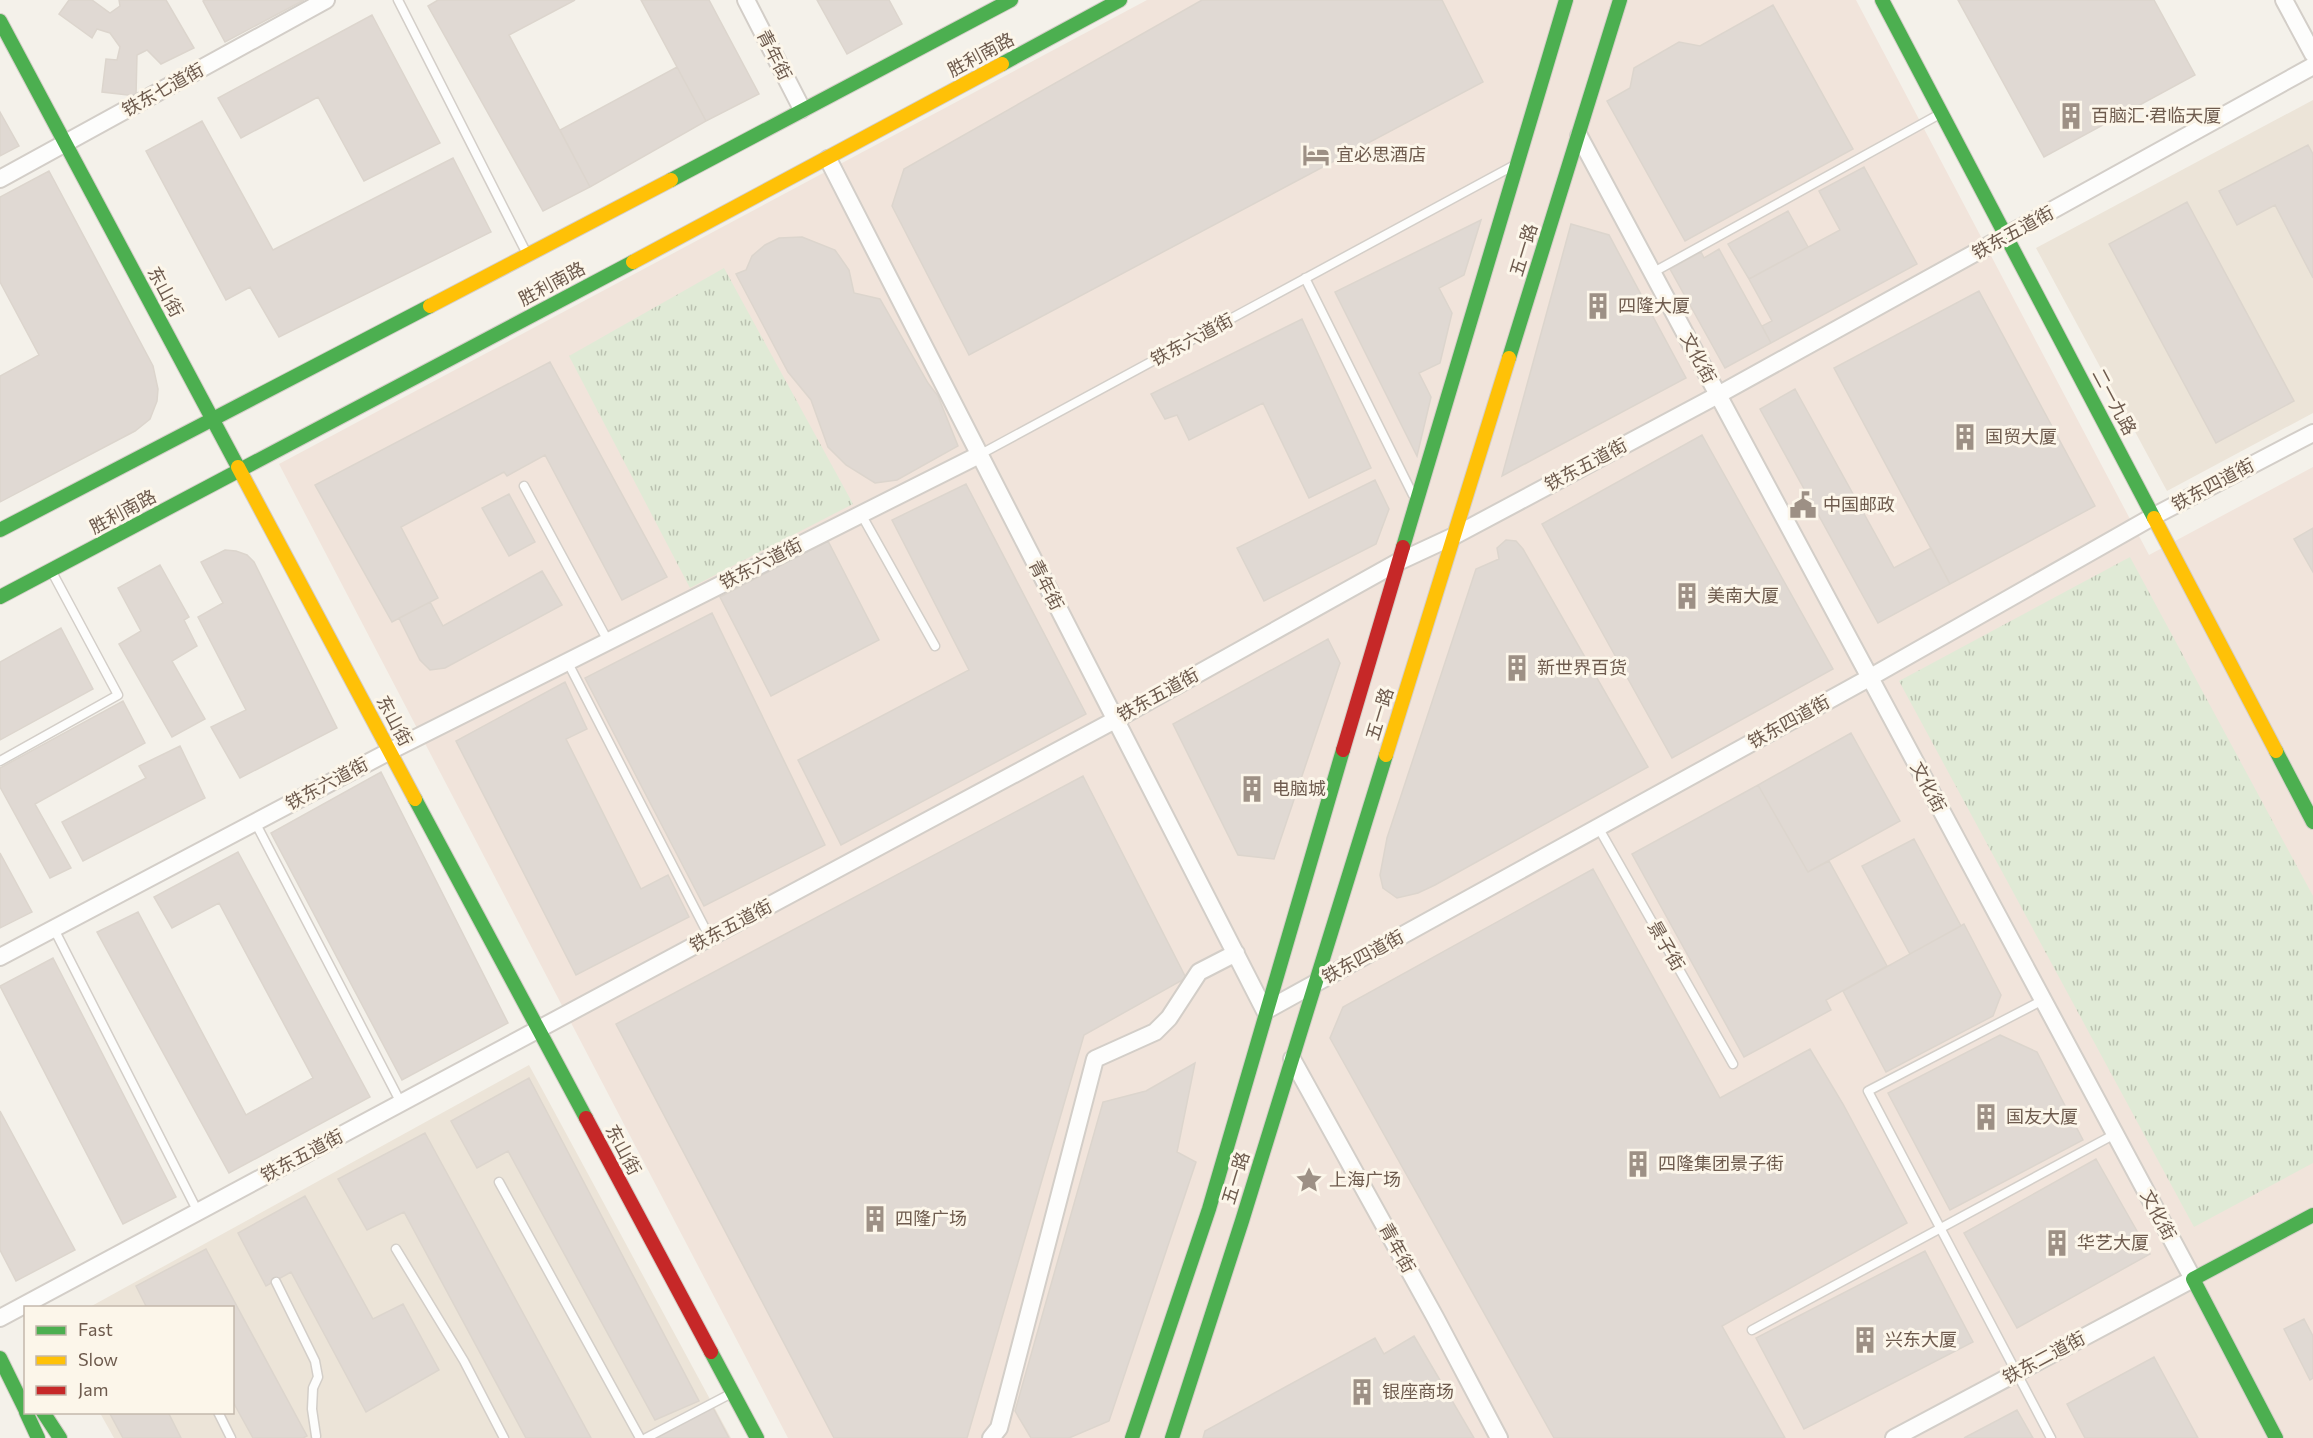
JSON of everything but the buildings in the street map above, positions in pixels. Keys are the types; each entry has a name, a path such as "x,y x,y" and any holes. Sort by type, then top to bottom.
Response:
{"main road":[{"name":"胜利南路","path":"0,530 528,256 1011,0"},
{"name":"胜利南路","path":"0,597 828,159 1120,0"},
{"name":"五一路","path":"1132,1438 1209,1209 1264,1011 1566,0"},
{"name":"五一路","path":"1172,1438 1292,1059 1620,0"},
{"name":"二一九路","path":"1882,0 2313,822"},
{"name":"东山街","path":"0,21 757,1438"},
{"path":"2193,1279 2313,1215"},
{"name":"文化街","path":"2193,1279 2276,1438"},
{"path":"0,1349 24,1384"},
{"path":"0,1358 24,1408"},
{"path":"27,1414 38,1438"},
{"path":"44,1414 60,1438"}],"street":[{"name":"铁东七道街","path":"0,179 326,0"},
{"name":"青年街","path":"746,0 802,109"},
{"path":"2284,0 2313,54"},
{"name":"铁东五道街","path":"0,1318 1115,720 1398,562 1454,536 1718,395 2313,66"},
{"name":"文化街","path":"1579,136 2193,1279"},
{"name":"青年街","path":"828,159 1236,952 1264,1011"},
{"name":"铁东四道街","path":"1264,1011 1869,678 2154,516 2313,433"},
{"name":"铁东六道街","path":"0,957 390,751 979,455"},
{"path":"991,1438 999,1428 1095,1059 1155,1032 1169,1018 1199,972 1236,952"},
{"name":"青年街","path":"1292,1059 1435,1317 1498,1438"},
{"name":"铁东二道街","path":"1894,1438 2193,1279"}],"lane":[{"path":"398,0 528,256"},
{"path":"1652,273 1941,113"},
{"name":"铁东六道街","path":"979,455 1517,164"},
{"path":"1305,278 1416,501"},
{"path":"524,486 608,641"},
{"path":"861,514 935,646"},
{"path":"0,762 118,695 51,570"},
{"path":"567,661 710,938"},
{"path":"255,822 401,1103"},
{"name":"景子街","path":"1598,827 1733,1064"},
{"path":"54,928 198,1212"},
{"path":"2043,1000 1868,1091 2051,1438"},
{"path":"1752,1330 2115,1134"},
{"path":"499,1182 640,1438"},
{"path":"396,1249 464,1361 504,1438"},
{"path":"276,1282 315,1361 318,1377 313,1388 312,1409 316,1437"},
{"path":"646,1438 732,1392"},
{"path":"219,1414 231,1438"}],"shaded area":[{"path":"1147,0 1856,0 2149,555 2313,467 2313,1438 788,1438 279,464"},
{"path":"2313,100 2313,413 2167,491 2036,248"},
{"path":"529,1065 731,1438 114,1438 101,1414 234,1414 234,1306 92,1306"}],"green space":[{"path":"724,268 853,504 690,588 569,356"},
{"path":"2130,557 2313,896 2313,1163 2194,1227 1899,681"}],"traffic: fast":[{"path":"671,180 1011,0"},
{"path":"1002,64 1120,0"},
{"path":"1403,547 1566,0"},
{"path":"1509,358 1620,0"},
{"path":"1882,0 2154,518"},
{"path":"0,21 238,467"},
{"path":"0,597 633,262"},
{"path":"0,530 430,306"},
{"path":"1132,1438 1209,1209 1343,750"},
{"path":"2276,751 2313,822"},
{"path":"1172,1438 1242,1221 1386,755"},
{"path":"415,799 586,1118"},
{"path":"2276,1438 2193,1279 2313,1215"},
{"path":"711,1352 757,1438"},
{"path":"0,1358 24,1407"},
{"path":"27,1414 38,1438"},
{"path":"44,1414 60,1438"}],"traffic: slow":[{"path":"633,262 1002,64"},
{"path":"430,306 671,180"},
{"path":"1386,755 1509,358"},
{"path":"238,467 415,799"},
{"path":"2154,518 2276,751"}],"traffic: jam":[{"path":"1343,750 1403,547"},
{"path":"586,1118 711,1352"}],"place":[{"name":"百脑汇·君临天厦","path":"2071,116"},
{"name":"宜必思酒店","path":"1316,155"},
{"name":"四隆大厦","path":"1598,306"},
{"name":"国贸大厦","path":"1965,437"},
{"name":"中国邮政","path":"1803,505"},
{"name":"美南大厦","path":"1687,596"},
{"name":"新世界百货","path":"1517,668"},
{"name":"电脑城","path":"1252,789"},
{"name":"国友大厦","path":"1986,1117"},
{"name":"四隆集团景子街","path":"1638,1164"},
{"name":"上海广场","path":"1309,1180"},
{"name":"四隆广场","path":"875,1219"},
{"name":"华艺大厦","path":"2057,1243"},
{"name":"兴东大厦","path":"1865,1340"},
{"name":"银座商场","path":"1362,1392"}]}
